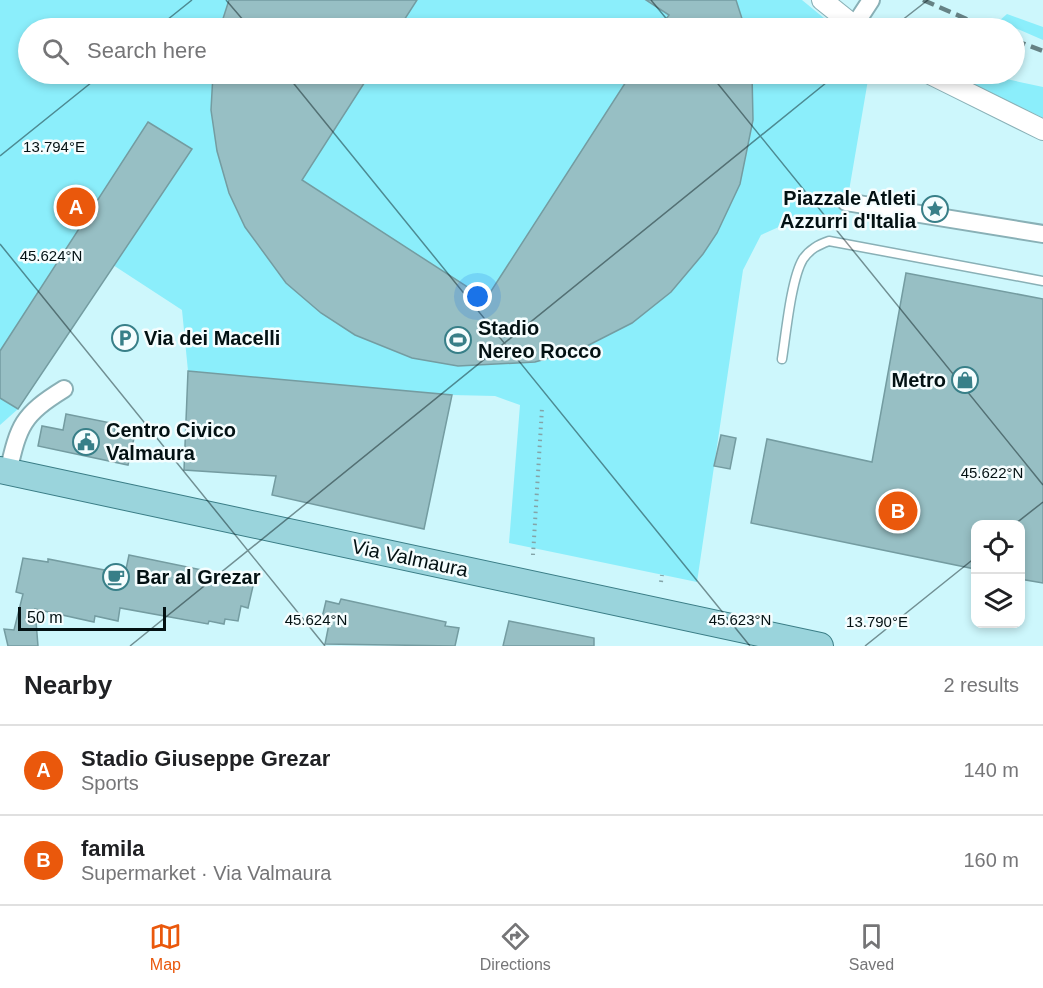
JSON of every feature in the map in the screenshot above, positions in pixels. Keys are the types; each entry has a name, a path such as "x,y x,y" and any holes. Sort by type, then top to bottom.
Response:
{"main road":[{"name":"Via Valmaura","path":"4,471 820,646"}],"street":[{"path":"822,0 844,18"},
{"path":"860,18 871,0"},
{"path":"950,84 1043,130"},
{"path":"846,202 1043,234"},
{"path":"4,471 22,422 32,411 64,389"}],"lane":[{"path":"782,359 800,267 814,246 829,241 1043,281"}],"path":[{"path":"533,555 542,408"},
{"path":"661,582 662,575"}],"shaded area":[{"name":"Stadio Nereo Rocco","path":"0,0 802,0 824,18 18,18 18,84 867,84 843,226 801,217 761,235 743,270 697,582 509,543 520,405 495,396 452,395 188,371 182,310 113,265 18,409 0,425"},
{"path":"1007,14 1018,18 1002,18"},
{"path":"1025,20 1043,27 1043,40 1025,32"},
{"path":"1025,83 1043,87 1043,118 973,84"}],"building":[{"path":"229,0 417,0 405,18 223,18"},
{"path":"646,0 736,0 742,18 667,18 669,15"},
{"path":"212,84 364,84 302,180 486,299 625,84 752,84 753,120 740,184 717,233 703,254 671,292 632,323 581,349 535,362 458,366 412,358 355,335 321,313 286,283 245,227 229,193 217,151 211,110"},
{"path":"148,122 192,149 18,409 0,398 0,351"},
{"path":"906,273 1043,299 1043,583 1025,580 1025,520 971,520 971,568 751,523 767,439 872,462"},
{"path":"188,371 452,395 424,529 272,495 276,476 184,470"},
{"name":"Centro Civico Valmaura","path":"66,414 116,424 114,434 134,438 128,465 38,446 42,426 63,430"},
{"path":"721,435 736,438 730,469 714,466"},
{"path":"129,555 207,571 205,576 253,586 248,608 241,606 238,621 225,619 224,624 209,621 208,624 120,608 118,621 95,616 94,622 35,609 38,646 8,646 4,629 14,630 23,594 16,592 23,558 48,562 48,559 125,574"},
{"path":"341,599 446,622 445,626 459,628 455,646 325,644 329,624 321,622 326,601 339,604"},
{"path":"509,621 594,638 594,646 503,646"}],"railway":[{"path":"923,0 964,18"},
{"path":"1025,44 1043,51"}],"place":[{"name":"Stadio Giuseppe Grezar","path":"76,207"},
{"name":"Piazzale Atleti Azzurri d'Italia","path":"935,209"},
{"name":"Via dei Macelli","path":"125,338"},
{"name":"Stadio Nereo Rocco","path":"458,340"},
{"name":"Metro","path":"965,380"},
{"name":"Centro Civico Valmaura","path":"86,442"},
{"name":"famila","path":"898,511"},
{"name":"Bar al Grezar","path":"116,577"}]}
